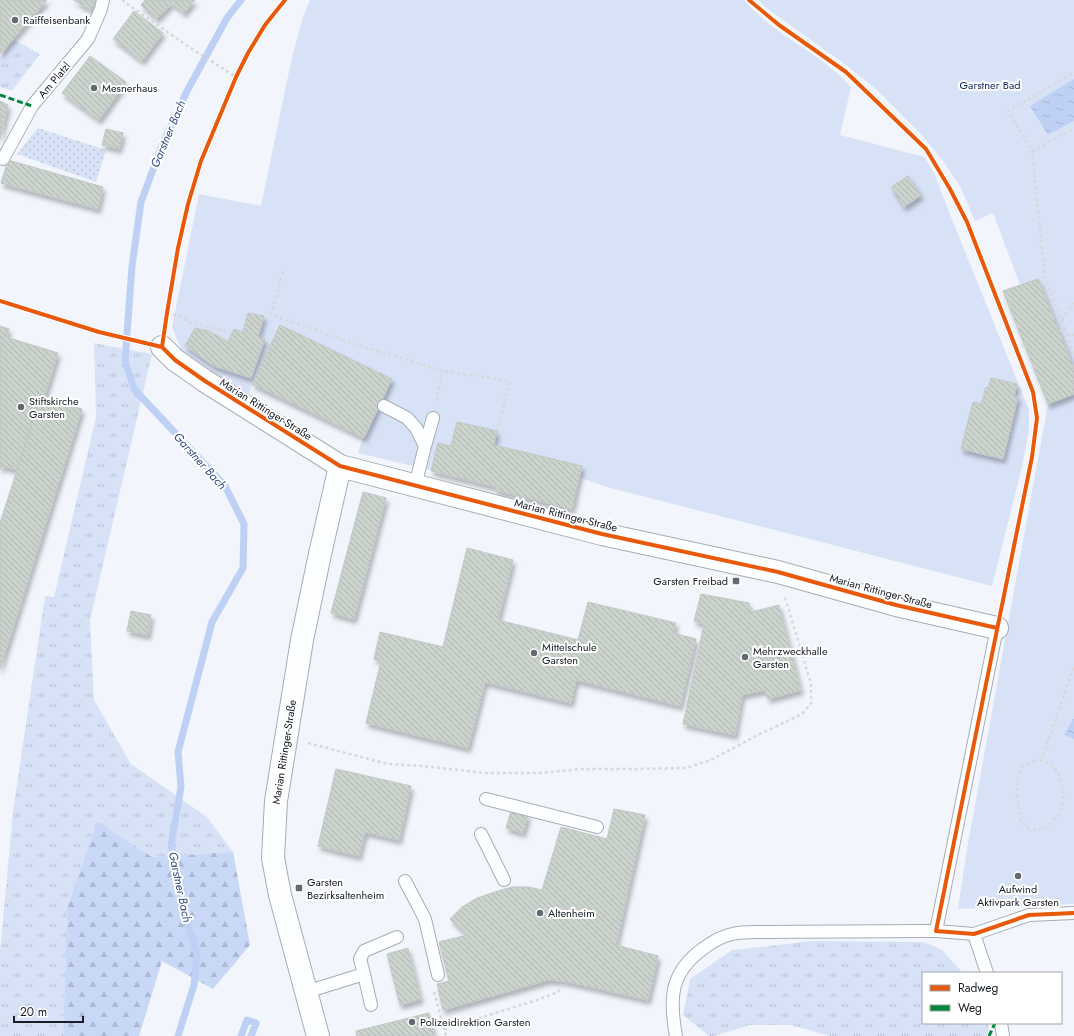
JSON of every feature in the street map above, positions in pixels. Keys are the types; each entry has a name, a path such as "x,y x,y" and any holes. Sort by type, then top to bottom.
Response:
{"street":[{"name":"Marian Rittinger-Straße","path":"153,345 205,381 340,466 602,534 778,572 896,606 997,628"},
{"name":"Marian Rittinger-Straße","path":"318,1036 280,894 273,858 276,801 302,640 340,466"}],"lane":[{"name":"Am Platzl","path":"3,159 32,106 88,39 101,9 103,0"},
{"path":"384,406 407,418 416,428 425,446"},
{"path":"415,486 432,418"},
{"path":"936,931 997,628"},
{"path":"486,799 597,827"},
{"path":"481,834 504,880"},
{"path":"405,881 425,919 438,975"},
{"path":"676,1036 672,1006 674,988 681,971 693,956 710,944 731,934 757,932 936,931 974,934 1030,915 1074,913"},
{"path":"974,934 987,972"},
{"path":"371,1005 360,959 364,951 397,937"},
{"path":"306,992 364,974"},
{"path":"1001,1024 1003,1036"}],"path":[{"path":"122,0 186,45 236,77"},
{"path":"0,301 98,332 153,345 167,313 178,248 190,197 201,161 248,52 265,25 285,0"},
{"path":"1074,73 1008,111 1032,151 1045,278 1074,353"},
{"path":"1032,151 1074,128"},
{"path":"284,272 271,315 355,344 443,371 510,381 497,432"},
{"path":"1062,321 1074,300"},
{"path":"167,313 180,316 191,323 226,331"},
{"path":"1059,331 1065,329"},
{"path":"1067,336 1074,334"},
{"path":"1016,348 1024,345"},
{"path":"432,418 443,371"},
{"path":"286,738 388,764 423,766 485,773 540,773 581,769 634,770 686,768 711,760 802,714 811,703 811,684 778,572"},
{"path":"1041,761 1074,666"},
{"path":"1033,761 1041,761 1049,763 1057,771 1062,782 1063,797 1059,815 1046,828 1036,830 1027,828 1020,818 1017,795 1018,778 1023,767 1033,761"},
{"path":"438,975 430,980 446,1036"},
{"path":"444,1029 558,992 564,981"}],"green space":[{"path":"310,0 744,0 773,27 833,69 851,87 840,135 924,157 934,173 1029,410 1029,430 1022,467 992,586 607,487 581,478 572,509 495,490 496,486 358,453 363,438 252,385 248,398 183,353 172,327 199,194 261,206 292,57 303,17"},
{"name":"Garstner Bad","path":"759,0 1074,0 1074,904 958,909 967,849 1048,404 1003,291 1020,285 993,213 975,221 960,186 943,161 921,134 877,90 846,65 765,7"},
{"path":"14,40 40,54 12,91 0,87 0,57"},
{"path":"38,128 106,150 96,182 17,154"},
{"path":"94,343 152,354 90,620 94,700 131,764 207,817 233,852 152,857 97,821 67,908 63,1036 0,1036 0,952 13,811 45,596 54,597 96,417"},
{"path":"97,821 152,857 233,852 250,945 213,989 162,961 139,1036 63,1036 67,908"},
{"path":"812,941 924,942 942,950 962,972 922,972 922,1024 988,1024 989,1027 987,1036 830,1036 791,1025 750,1025 714,1036 709,1036 683,1015 690,979 732,950"}],"water":[{"path":"1074,79 1074,121 1048,135 1030,106"},
{"path":"1074,719 1074,739 1064,735"}],"building":[{"name":"Raiffeisenbank","path":"0,0 47,0 0,54"},
{"path":"73,0 97,0 91,10"},
{"path":"145,0 195,0 184,13 172,3 157,19 141,5"},
{"path":"134,11 163,33 142,61 113,39"},
{"name":"Mesnerhaus","path":"90,56 126,82 99,120 62,93"},
{"path":"0,101 8,105 0,139"},
{"path":"106,129 123,133 119,149 102,145"},
{"path":"8,160 103,187 98,209 1,183"},
{"path":"908,176 921,195 904,207 891,187"},
{"path":"1038,279 1074,368 1074,394 1048,404 1003,291"},
{"path":"248,313 264,316 258,337 265,339 251,378 214,366 185,346 195,328 209,331 228,342 234,329 243,332"},
{"path":"280,325 392,379 364,438 252,384"},
{"name":"Stiftskirche Garsten","path":"0,326 9,329 6,337 58,353 44,398 40,418 34,417 17,470 1,466 0,470"},
{"path":"991,378 1017,384 1014,396 1018,397 1003,459 961,449 973,402 981,404 986,387 988,388"},
{"path":"44,398 82,409 0,669 0,523 34,417 40,418"},
{"path":"457,422 497,431 494,445 582,466 572,509 495,490 496,487 431,471 438,443 451,446"},
{"path":"363,492 386,498 354,619 331,613"},
{"name":"Mittelschule Garsten","path":"467,548 513,560 498,620 578,640 588,602 676,623 673,633 696,639 680,706 576,680 571,703 485,682 468,748 366,723 381,661 374,659 380,632 443,647"},
{"name":"Mehrzweckhalle Garsten","path":"701,594 749,603 751,612 779,605 801,690 768,699 765,690 742,695 735,735 683,724 704,624 694,621"},
{"path":"131,611 151,615 148,635 127,631"},
{"path":"336,769 411,786 399,840 365,832 359,856 318,846"},
{"name":"Altenheim","path":"614,809 645,815 616,945 658,956 648,1000 564,981 548,980 443,1010 437,984 449,981 439,942 467,935 450,919 462,907 477,898 498,891 512,887 529,887 542,890 561,827 607,839"},
{"path":"511,811 528,815 523,833 506,828"},
{"path":"408,948 421,999 400,1005 387,954"},
{"name":"Polizeidirektion Garsten","path":"429,1013 434,1036 357,1036 356,1031"}],"waterway":[{"name":"Garstner Bach","path":"178,1036 194,985 197,953 187,922 180,879 171,846 181,787 178,752 212,622 243,568 244,524 225,486 134,389 125,361 132,266 141,202 161,148 187,91 227,18 241,0"},
{"path":"241,1036 247,1020 256,1023 251,1036"}],"marked path":[{"path":"0,95 32,106"},
{"path":"989,1036 995,1024"}],"cycle path":[{"path":"162,347 178,248 188,204 201,161 236,77 248,53 265,25 285,0"},
{"path":"749,0 779,25 846,72 926,149 950,189 967,222 1033,392 1037,418 1032,457 936,931 974,934 1029,915 1074,913"},
{"path":"0,301 99,332 162,347"},
{"path":"162,347 175,360 205,381 340,466 602,534 778,572 896,605 997,628"}],"place":[{"name":"Raiffeisenbank","path":"15,20"},
{"name":"Mesnerhaus","path":"94,88"},
{"name":"Stiftskirche Garsten","path":"21,407"},
{"name":"Garsten Freibad","path":"736,581"},
{"name":"Mittelschule Garsten","path":"534,653"},
{"name":"Mehrzweckhalle Garsten","path":"745,657"},
{"name":"Aufwind Aktivpark Garsten","path":"1018,876"},
{"name":"Garsten Bezirksaltenheim","path":"299,888"},
{"name":"Altenheim","path":"540,913"},
{"name":"Polizeidirektion Garsten","path":"412,1022"}]}
